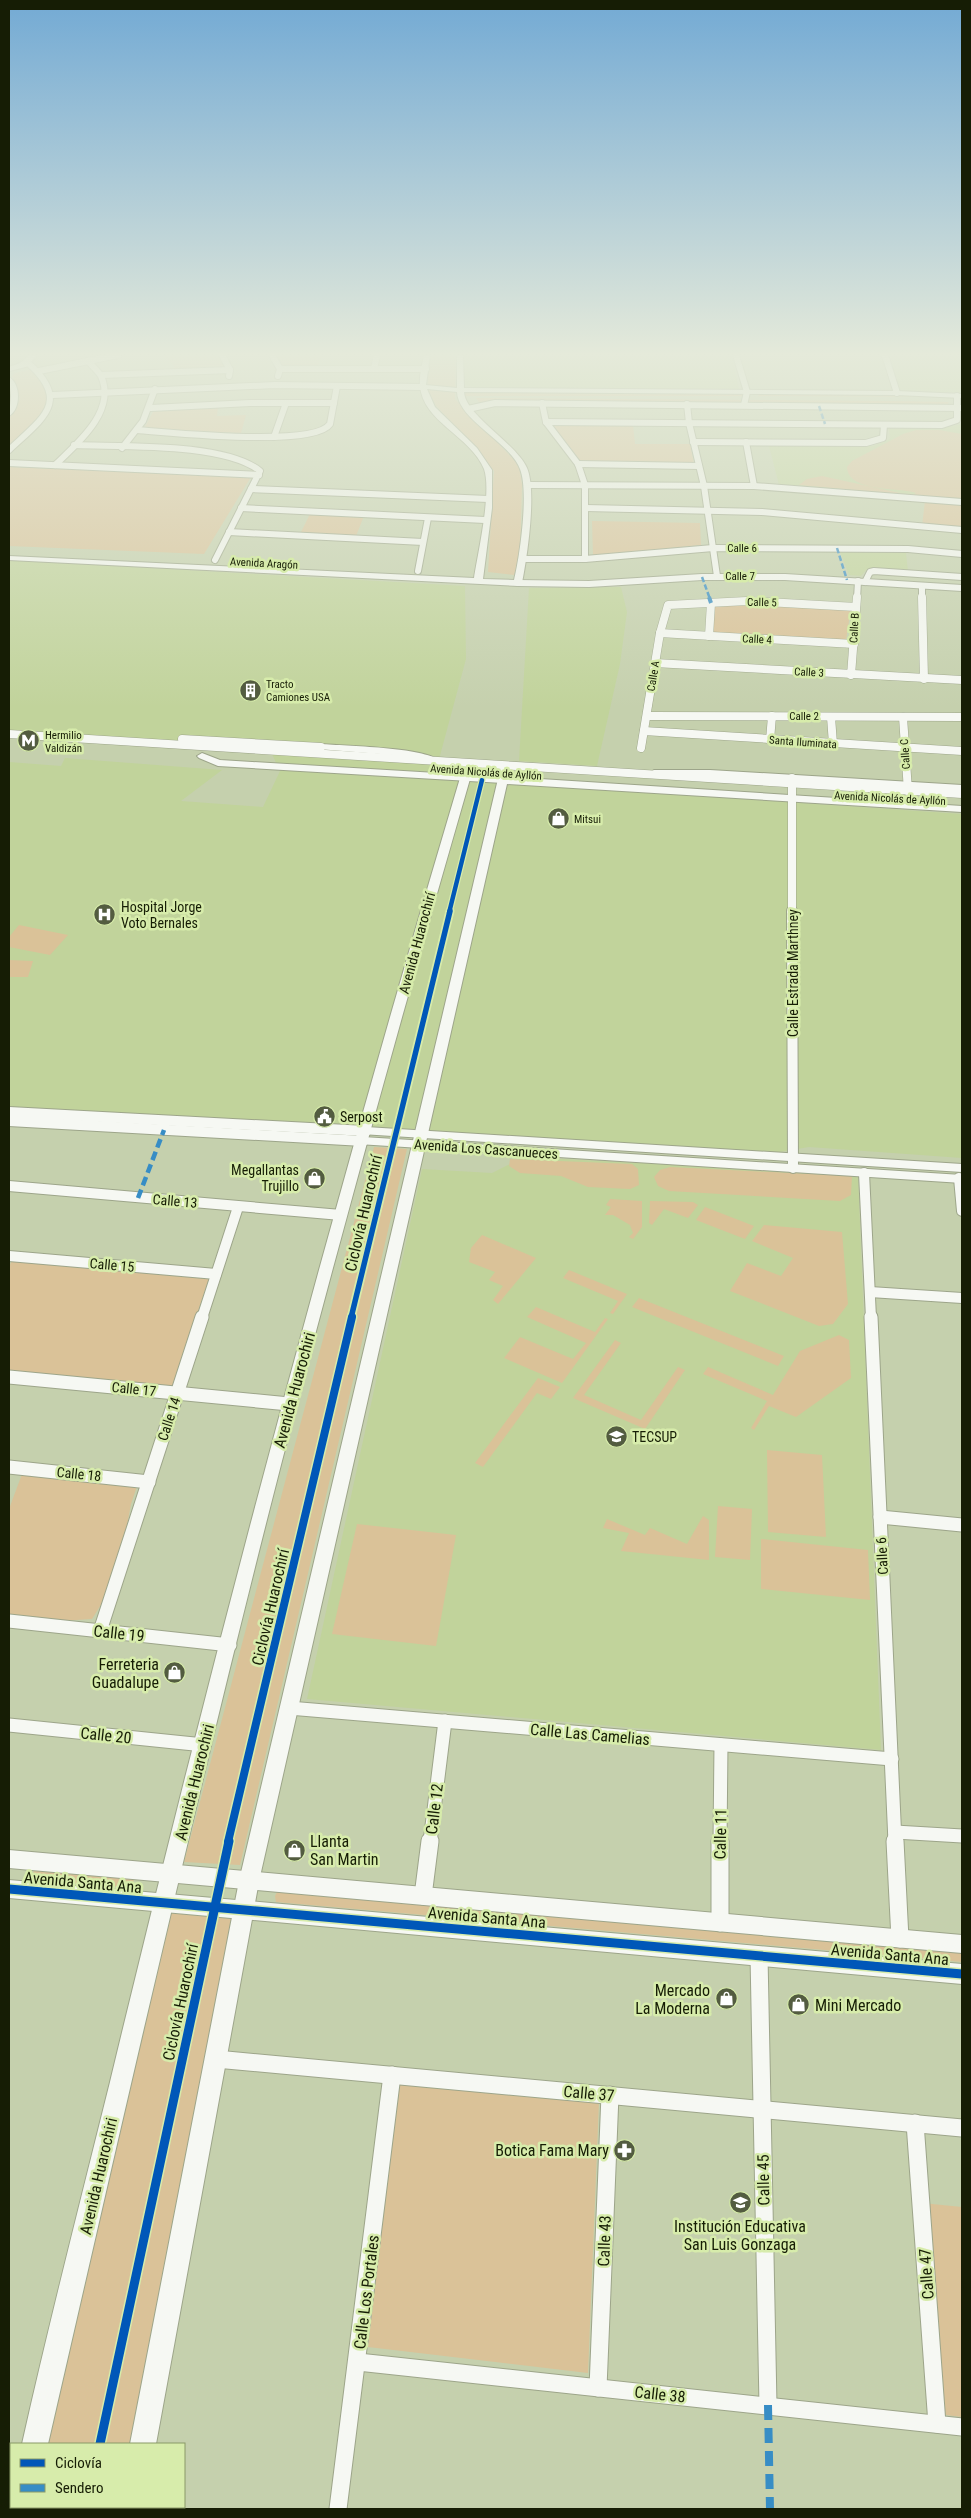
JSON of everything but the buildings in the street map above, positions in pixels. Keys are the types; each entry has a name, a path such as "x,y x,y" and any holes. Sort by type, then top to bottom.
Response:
{"main road":[{"name":"Avenida Nicolás de Ayllón","path":"9,734 180,742 347,763 436,761 470,771"},
{"name":"Avenida Nicolás de Ayllón","path":"9,744 792,788 908,788 962,794"},
{"name":"Avenida Huarochirí","path":"366,1132 418,934 470,771"},
{"name":"Avenida Nicolás de Ayllón","path":"505,773 623,774 962,802"},
{"path":"143,2443 249,1881 505,773"},
{"name":"Avenida Nicolás de Ayllón","path":"792,788 962,810"},
{"path":"908,788 962,788"},
{"name":"Avenida Huarochiri","path":"35,2443 170,1874 230,1646 289,1404 366,1132"}],"street":[{"path":"208,473 259,475 215,560"},
{"path":"238,474 242,473"},
{"path":"478,578 488,499 487,473"},
{"path":"519,580 523,559 527,485 524,473"},
{"path":"581,473 586,485 585,559"},
{"path":"701,473 717,576"},
{"path":"752,473 754,486"},
{"path":"527,485 754,486 962,502"},
{"path":"252,489 488,499"},
{"path":"241,508 485,520"},
{"path":"586,508 762,512 962,530"},
{"path":"418,571 428,518"},
{"path":"229,532 423,542"},
{"name":"Calle 6","path":"523,559 585,559 713,548 899,548 962,554"},
{"name":"Avenida Aragón","path":"9,549 418,571 478,578"},
{"name":"Avenida Aragón","path":"9,558 519,580"},
{"path":"862,582 870,572 874,571 962,577"},
{"name":"Calle 7","path":"519,580 589,584 717,576 793,577 962,588"},
{"name":"Calle B","path":"851,675 856,607 862,582"},
{"path":"922,586 924,678"},
{"name":"Calle 5","path":"668,606 710,603 783,602 856,607"},
{"path":"709,636 710,603"},
{"name":"Calle A","path":"641,748 660,633 668,606"},
{"name":"Calle 4","path":"660,633 854,644"},
{"name":"Calle 3","path":"655,663 962,680"},
{"name":"Calle 2","path":"647,716 962,717"},
{"path":"770,740 772,716"},
{"path":"831,717 833,744"},
{"name":"Calle C","path":"903,717 908,788"},
{"name":"Santa Iluminata","path":"644,731 962,752"},
{"name":"Avenida Nicolás de Ayllón","path":"180,742 321,747 389,752 416,755 436,761"},
{"name":"Avenida Nicolás de Ayllón","path":"202,756 218,763 347,763"},
{"name":"Calle Estrada Marthney","path":"792,788 793,1163"},
{"name":"Avenida Los Cascanueces","path":"9,1112 38,1118 263,1131 366,1132 961,1175"},
{"name":"Avenida Los Cascanueces","path":"9,1121 38,1118"},
{"name":"Avenida Los Cascanueces","path":"793,1163 864,1172 961,1175"},
{"name":"Calle 6","path":"864,1172 900,1939"},
{"path":"961,1175 962,1211"},
{"name":"Calle 13","path":"9,1186 341,1216"},
{"name":"Calle 14","path":"100,1631 238,1206"},
{"name":"Calle 15","path":"9,1256 216,1274"},
{"path":"870,1292 962,1298"},
{"name":"Calle 17","path":"9,1376 289,1404"},
{"name":"Calle 18","path":"9,1467 149,1482"},
{"path":"880,1517 962,1525"},
{"name":"Calle 19","path":"9,1621 230,1646"},
{"name":"Calle Las Camelias","path":"289,1708 892,1759"},
{"name":"Calle 12","path":"423,1896 445,1721"},
{"name":"Calle 20","path":"9,1725 204,1745"},
{"name":"Calle 11","path":"720,1923 721,1745"},
{"path":"895,1832 962,1836"},
{"name":"Avenida Santa Ana","path":"10,1862 170,1874 962,1944"},
{"name":"Avenida Santa Ana","path":"9,1889 962,1974"},
{"name":"Calle 45","path":"759,1956 768,2405"},
{"name":"Calle 37","path":"216,2059 962,2128"},
{"name":"Calle Los Portales","path":"338,2509 358,2362 392,2075"},
{"name":"Calle 43","path":"598,2388 610,2095"},
{"name":"Calle 47","path":"915,2124 937,2424"},
{"name":"Calle 38","path":"358,2362 962,2427"}],"shaded area":[{"path":"9,473 142,473 251,477 204,554 9,546"},
{"path":"494,473 520,473 522,485 520,558 514,575 488,572"},
{"path":"776,473 962,473 962,499 779,485"},
{"path":"849,473 962,473 962,499 913,495 916,493 876,488 856,481"},
{"path":"822,476 909,495 799,485 807,479"},
{"path":"925,501 962,504 962,529 922,526"},
{"path":"310,514 364,516 356,536 300,534"},
{"path":"592,521 700,523 701,545 593,556"},
{"path":"840,552 906,553 908,571 867,569 861,576 849,575"},
{"path":"9,560 465,586 466,659 434,778 962,814 962,1158 809,1147 779,1152 443,1135 9,1108 9,762 61,766 65,758 222,770 181,801 263,807 280,771 272,754 9,732"},
{"path":"621,587 627,612 620,664 597,766 519,761 529,588"},
{"path":"742,603 851,608 846,640 711,633 713,604"},
{"path":"19,925 68,935 50,955 9,947 9,937"},
{"path":"9,960 33,961 28,977 9,977"},
{"path":"374,1147 407,1149 240,1865 184,1862"},
{"name":"TECSUP","path":"524,1157 858,1174 881,1750 307,1699 422,1169 492,1173"},
{"path":"510,1159 632,1164 638,1169 639,1185 630,1189 588,1187 561,1176 520,1173 509,1166"},
{"path":"670,1167 852,1176 851,1195 840,1201 669,1191 658,1186 654,1177 660,1170"},
{"path":"610,1199 642,1201 642,1227 633,1239 629,1237 633,1233 630,1225 613,1215 605,1215 611,1207 606,1205"},
{"path":"650,1201 693,1202 698,1205 688,1218 664,1209 652,1225 649,1223"},
{"path":"705,1207 754,1226 745,1239 696,1220"},
{"path":"764,1225 842,1232 848,1304 833,1324 819,1326 730,1291 747,1263 781,1276 793,1258 752,1241"},
{"path":"482,1235 536,1258 498,1304 493,1300 503,1286 489,1280 495,1272 469,1262 471,1248"},
{"path":"12,1260 209,1279 171,1391 9,1373 9,1267"},
{"path":"569,1270 627,1294 613,1314 610,1313 618,1301 563,1278"},
{"path":"639,1298 784,1356 778,1366 632,1307"},
{"path":"536,1307 595,1332 605,1318 608,1319 562,1383 504,1358 520,1337 573,1359 586,1343 527,1317"},
{"path":"839,1335 849,1340 851,1378 796,1417 769,1406 754,1430 751,1428 767,1401 703,1374 708,1367 773,1395 800,1351"},
{"path":"615,1340 621,1343 584,1395 641,1420 678,1367 685,1370 645,1429 573,1398"},
{"path":"538,1378 560,1387 551,1399 537,1393 483,1467 475,1463"},
{"path":"767,1450 822,1455 826,1537 768,1532"},
{"path":"22,1474 137,1486 131,1504 117,1579 92,1619 27,1623 9,1616 9,1509"},
{"path":"718,1506 752,1509 750,1560 715,1557"},
{"path":"703,1516 709,1520 709,1560 621,1551 629,1533 603,1528 607,1519 645,1535 650,1528 687,1544"},
{"path":"357,1524 456,1535 436,1646 332,1634"},
{"path":"761,1539 868,1550 870,1600 761,1589"},
{"path":"35,1867 131,1876 134,1880 132,1885 126,1887 31,1881"},
{"path":"279,1888 962,1950 962,1962 276,1902 275,1896"},
{"path":"167,1909 237,1915 134,2443 48,2443"},
{"path":"399,2081 599,2101 588,2373 368,2347"},
{"path":"922,2203 962,2207 962,2417 938,2414"}],"marked path":[{"path":"837,548 847,580"},
{"path":"702,577 711,603"},
{"path":"138,1198 164,1130"},
{"path":"768,2405 770,2509"}],"cycle path":[{"name":"Ciclovía Huarochirí","path":"100,2443 220,1878 395,1133 482,780"},
{"path":"9,1889 962,1974"}],"place":[{"name":"Tracto Camiones USA","path":"250,690"},
{"name":"Hermilio Valdizán","path":"29,741"},
{"name":"Mitsui","path":"558,819"},
{"name":"Hospital Jorge Voto Bernales","path":"105,915"},
{"name":"Serpost","path":"324,1117"},
{"name":"Megallantas Trujillo","path":"315,1178"},
{"name":"TECSUP","path":"616,1437"},
{"name":"Ferreteria Guadalupe","path":"175,1673"},
{"name":"Llanta San Martin","path":"294,1850"},
{"name":"Mercado La Moderna","path":"726,1999"},
{"name":"Mini Mercado","path":"799,2005"},
{"name":"Botica Fama Mary","path":"625,2150"},
{"name":"Institución Educativa San Luis Gonzaga","path":"740,2202"}]}
